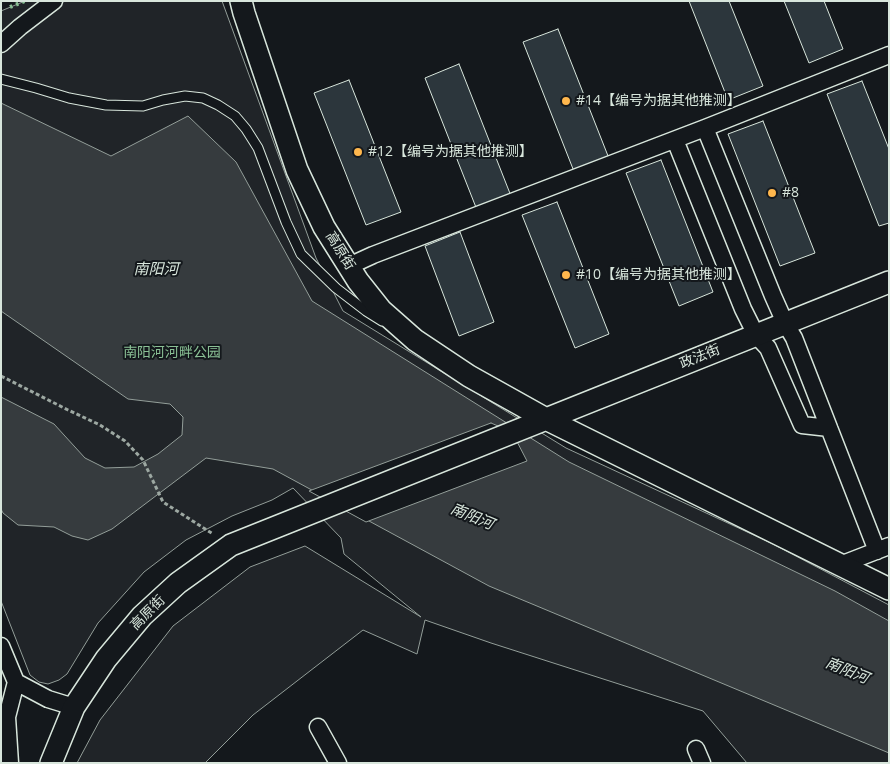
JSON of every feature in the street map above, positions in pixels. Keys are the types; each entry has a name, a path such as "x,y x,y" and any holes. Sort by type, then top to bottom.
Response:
{"street":[{"path":"1,44 54,1"},
{"name":"高原街","path":"241,1 297,170 324,226 358,280 382,310 415,340 469,376 546,419 889,589"},
{"path":"349,266 373,255 675,140 889,55"},
{"path":"705,128 769,288 794,338 829,428 883,548 840,565"},
{"path":"675,140 743,309 756,335 768,348 802,425 829,428"},
{"name":"政法街","path":"298,518 889,282"},
{"name":"高原街","path":"51,763 74,707 106,659 142,616 178,583 231,545 298,518"},
{"path":"1,646 16,682 7,717 10,763"},
{"path":"16,682 48,699 74,707"},
{"path":"318,727 338,763"}],"lane":[{"path":"1,79 69,98 106,105 143,106 185,96 203,98 218,105 235,116 258,148 286,222 301,254 336,288 366,311 415,340"}],"path":[{"path":"1,376 100,426 125,441 144,460 163,502 231,545"}],"green space":[{"name":"南阳河河畔公园","path":"25,1 222,1 316,258 343,311 566,448 773,544 889,605 889,763 747,763 703,711 425,620 417,654 363,630 253,715 205,763 77,763 100,720 173,626 250,567 305,546 421,617 344,554 341,538 293,488 272,500 232,516 186,540 144,572 98,623 67,674 59,680 48,684 39,682 30,675 1,601 1,11"}],"water":[{"name":"南阳河","path":"1,103 111,156 188,116 236,162 312,301 569,462 835,591 889,621 889,753 489,586 273,469 206,458 112,529 88,540 72,536 54,527 18,525 3,513 1,509 1,397 54,424 85,458 105,468 134,467 158,454 182,435 183,417 170,404 128,399 1,311"}],"pier":[{"path":"491,423 512,432 527,461 366,522 309,491"}],"building":[{"path":"689,1 729,1 763,86 728,100"},
{"path":"784,1 824,1 843,49 809,63"},
{"name":"#14【编号为据其他推测】","path":"558,29 610,161 575,174 523,42"},
{"path":"459,64 511,196 477,210 425,78"},
{"name":"#12【编号为据其他推测】","path":"349,80 401,212 366,225 314,93"},
{"path":"862,81 889,149 889,223 879,226 827,94"},
{"name":"#8","path":"763,121 815,253 780,266 728,134"},
{"path":"661,160 713,292 679,306 626,173"},
{"name":"#10【编号为据其他推测】","path":"557,202 609,334 575,348 522,215"},
{"path":"460,232 494,322 459,336 425,246"}],"hedge":[{"path":"10,7 25,1"}],"place":[{"name":"#14【编号为据其他推测】","path":"566,101"},
{"name":"#12【编号为据其他推测】","path":"358,152"},
{"name":"#8","path":"772,193"},
{"name":"#10【编号为据其他推测】","path":"566,275"}]}
